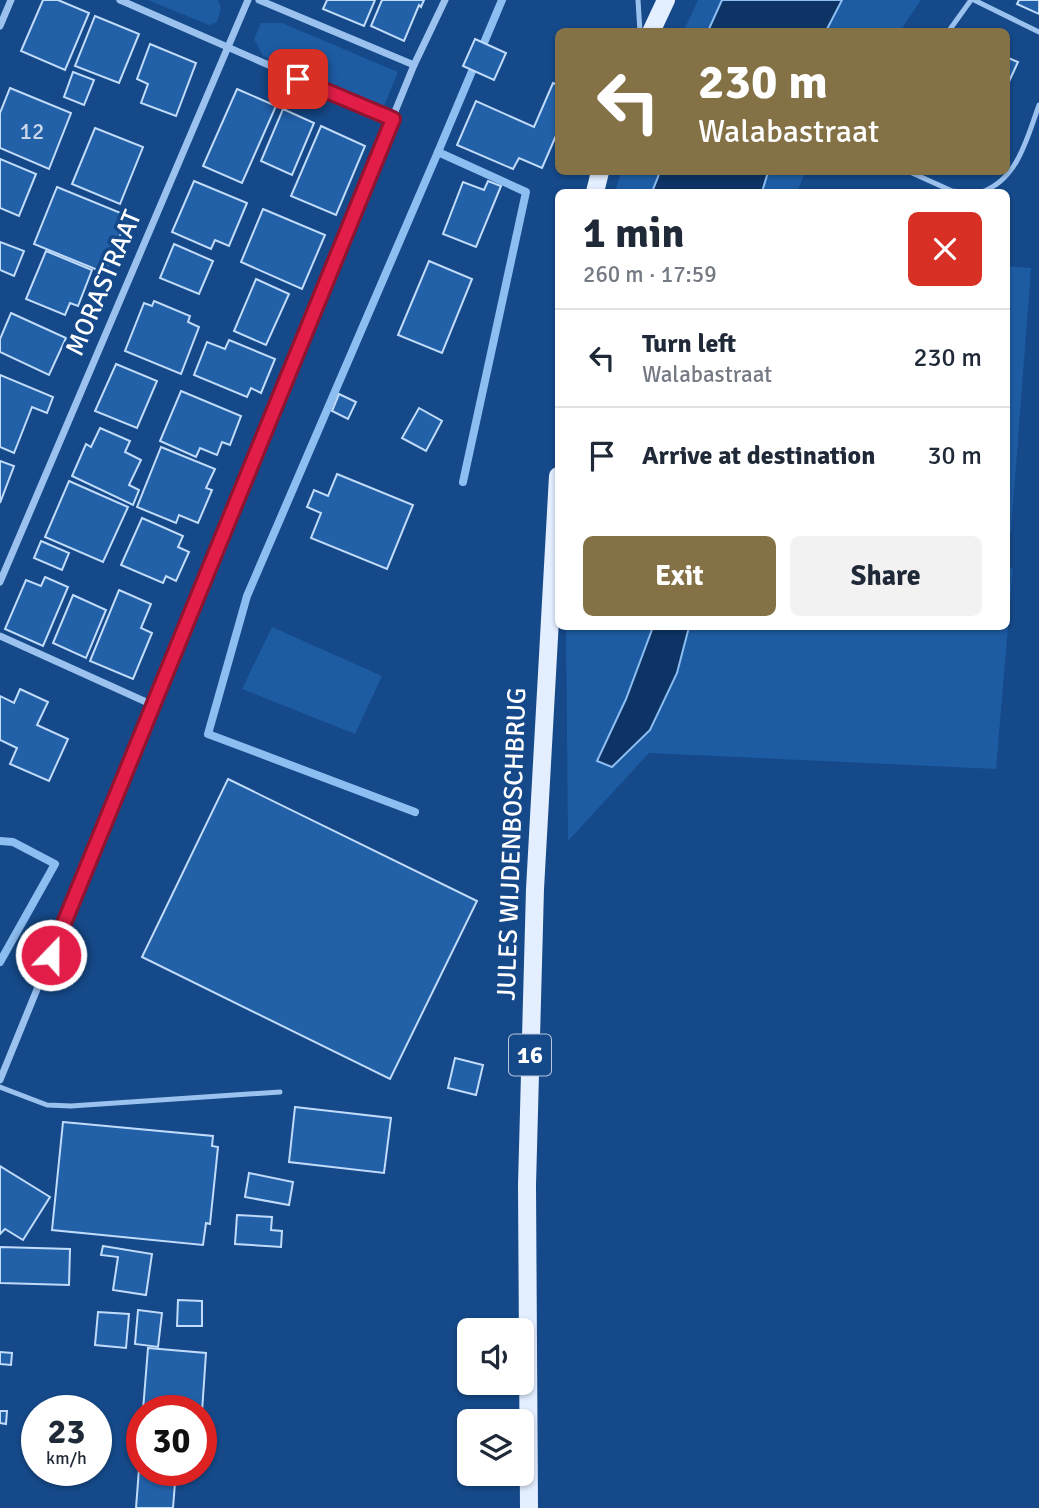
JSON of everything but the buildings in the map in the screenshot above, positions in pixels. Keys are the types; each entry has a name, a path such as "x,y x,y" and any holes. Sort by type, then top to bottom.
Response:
{"main road":[{"path":"653,28 666,0"},
{"name":"JULES WIJDENBOSCHBRUG","path":"529,1508 527,1185 535,889 555,518"}],"street":[{"path":"0,26 11,0"},
{"path":"120,0 393,119"},
{"name":"MORASTRAAT","path":"0,582 248,0"},
{"path":"259,0 414,65"},
{"path":"0,1080 155,706 414,65 445,0"},
{"path":"0,636 155,706"}],"lane":[{"path":"638,0 640,28"},
{"path":"951,28 973,0 1039,32"},
{"path":"1010,172 1018,162 1039,104"},
{"path":"917,175 948,189"},
{"path":"991,189 997,187 1007,175"},
{"path":"0,1087 47,1105 71,1106 280,1093"}],"shaded area":[{"path":"148,0 218,0 221,8 217,22 209,25"},
{"path":"698,0 921,0 902,28 685,28"},
{"path":"722,0 842,0 828,28 709,28"},
{"path":"261,23 282,23 398,72 384,106 263,56 254,39"},
{"path":"620,175 804,175 798,189 616,189"},
{"path":"659,175 767,175 763,189 653,189"},
{"path":"1010,266 1031,268 1010,532"},
{"path":"1010,568 1013,568 1010,603"},
{"path":"272,627 382,676 355,734 242,689"},
{"path":"566,630 1008,630 996,769 649,753 568,841"},
{"path":"652,630 688,630 677,673 650,730 612,767 597,761 626,699"}],"waterway":[{"path":"438,152 502,0"},
{"path":"415,812 208,734 247,596 438,152 526,192 463,482"},
{"path":"0,841 13,842 55,864 0,962"}],"route":[{"path":"51,955 393,119 298,79"}]}
